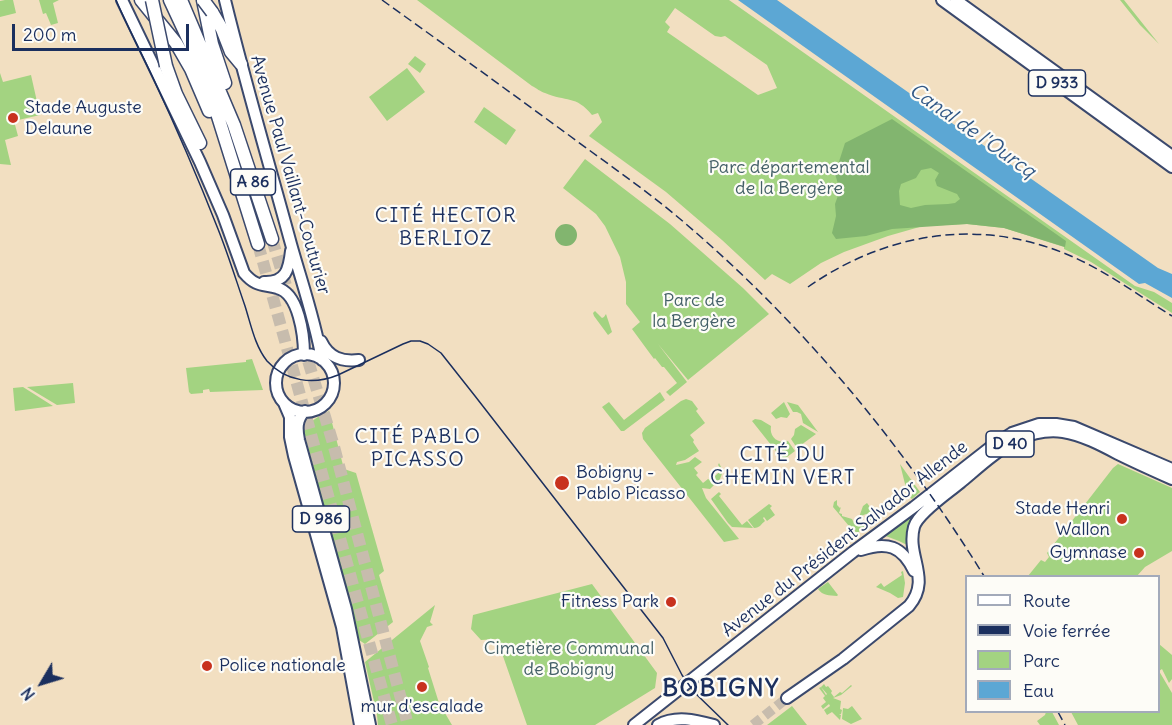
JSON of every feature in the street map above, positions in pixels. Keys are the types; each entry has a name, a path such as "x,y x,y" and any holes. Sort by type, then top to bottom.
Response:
{"highway":[{"path":"141,0 176,43 191,69 229,153"},
{"path":"152,0 166,66 176,94 200,144"},
{"name":"A 86","path":"170,0 205,75 258,244"},
{"name":"A 86","path":"181,0 234,125 272,239"},
{"path":"203,0 212,44 225,84 234,125"},
{"path":"203,0 222,29 231,52 241,64"}],"main road":[{"name":"Avenue Paul Vaillant-Couturier","path":"122,0 192,143 244,273 250,280 262,286 280,289 291,297 304,337 304,355"},
{"name":"Avenue Paul Vaillant-Couturier","path":"225,0 291,245 317,330 322,360 332,374 331,394 324,404 314,411 304,411"},
{"name":"D 933","path":"942,0 1172,166"},
{"name":"D 933","path":"956,0 1172,156"},
{"path":"200,144 218,187 215,196"},
{"path":"236,250 243,255 253,277 263,282 271,282 279,280 287,271 291,245"},
{"path":"317,330 324,346 333,356 345,361 359,360"},
{"path":"304,411 284,403 277,388 278,374 281,367 294,357 304,355 322,360"},
{"name":"D 986","path":"284,403 290,417 290,437 294,456 342,627 360,725"},
{"name":"D 986","path":"304,411 298,423 299,440 346,609 370,725"},
{"name":"Avenue du Président Salvador Allende","path":"634,725 853,552 1001,440 1017,431 1039,424 1074,427 1172,469"},
{"name":"Avenue du Président Salvador Allende","path":"919,585 913,530 920,516 1011,444 1027,436 1050,432 1079,436 1172,479"},
{"path":"952,490 952,483 970,468 977,458"},
{"path":"787,698 843,659 909,606 916,596 919,585 916,574 903,553 891,547 876,546 853,552"},
{"path":"658,725 665,721 680,719 712,725"}],"green space":[{"path":"13,0 16,13 0,17 0,1"},
{"path":"39,0 59,0 53,3 58,23 51,25 46,13 43,14"},
{"name":"Parc départemental de la Bergère","path":"417,0 729,0 1135,286 1154,292 1172,303 1172,313 1064,247 1004,228 967,224 923,226 888,236 821,263 790,284 772,274 765,280 666,192 589,136 602,122 598,113 592,115 581,104 552,96 532,86","holes":["675,8 715,36 725,36 767,65 777,88 758,95 667,32 670,27 665,22"]},
{"path":"1120,0 1124,0 1159,44 1140,25"},
{"path":"415,56 426,64 420,73 408,64"},
{"path":"407,68 425,92 387,121 369,97"},
{"name":"Stade Auguste Delaune","path":"0,73 3,82 31,75 40,115 14,121 18,136 5,140 11,165 0,164"},
{"path":"484,107 516,130 506,145 474,122"},
{"path":"892,119 1066,241 1065,247 1004,228 967,224 892,229 866,236 836,239 832,233 836,216 835,204 840,190 835,174 845,143","holes":["931,168 939,173 935,180 937,186 957,194 960,199 955,203 911,208 900,205 901,184 916,178 921,170"]},
{"name":"Parc de la Bergère","path":"585,159 670,224 769,314 688,380 658,344 687,382 670,396 666,392 677,383 654,359 632,329 640,322 626,304 626,282 620,257 605,226 596,214 563,188"},
{"path":"562,224 570,224 577,231 577,239 570,246 562,246 555,239 555,231"},
{"path":"595,311 602,318 606,314 612,332 608,335 594,316"},
{"path":"252,359 263,390 210,392 209,389 203,390 203,393 191,394 189,392 186,368 246,362"},
{"path":"73,383 75,403 57,405 27,387"},
{"path":"23,387 53,406 15,411 13,388"},
{"path":"660,392 665,400 624,431 621,431 602,407 609,402 624,420"},
{"path":"686,399 692,401 705,423 690,435 699,451 677,462 676,465 689,462 695,457 702,462 694,468 698,473 696,475 703,483 722,470 719,463 723,471 720,479 710,489 702,488 706,498 739,539 724,542 643,439 642,433 645,428"},
{"path":"784,402 790,414 787,418 776,419 771,413"},
{"path":"787,402 798,405 818,432 803,423 801,414 793,412"},
{"path":"329,411 344,469 356,473 384,571 379,575 393,622 365,644 359,640 304,431 311,421"},
{"path":"755,419 771,426 771,433 775,439 788,441 795,451 783,460 752,421"},
{"path":"801,425 816,434 797,448 791,439 795,429"},
{"path":"900,464 920,492 912,499 908,496"},
{"name":"Stade Henri Wallon","path":"1118,464 1172,488 1172,551 1145,567 1138,575 1029,575 1041,560 1045,562 1049,557 1047,553"},
{"path":"719,492 721,494 719,496 742,525 747,521 753,528 732,527 728,523 711,499"},
{"path":"837,500 837,505 841,507 839,513 852,519 854,523 859,521 862,526 870,522 866,514 859,517 863,506 867,503 879,519 859,532 854,532 833,507"},
{"path":"769,504 775,515 767,521 764,517 765,521 759,527 754,528 748,520"},
{"path":"915,511 917,514 908,528 909,546 883,535"},
{"path":"903,571 905,583 903,597 898,598 876,587 881,583 884,587 902,575"},
{"path":"828,582 837,596 824,594 818,589"},
{"name":"Cimetière Communal de Bobigny","path":"592,584 657,673 655,688 595,725 527,725 497,639 481,640 471,629 473,615"},
{"path":"435,605 430,622 433,625 427,627 420,641 439,703 452,725 378,725 365,662"},
{"path":"1160,645 1172,655 1172,679 1169,683 1162,669 1160,670"},
{"path":"1160,673 1172,693 1172,725 1078,725 1072,713 1160,713"},
{"path":"824,684 828,686 834,697 852,686 841,695 833,698 841,701 840,720 832,712 827,715 824,710 830,706 829,704 823,709 821,706 826,702 819,688"},
{"path":"792,706 807,725 767,725"},
{"path":"852,706 862,719 851,724 842,719 843,708 848,709"},
{"path":"1053,713 1059,725 1040,725 1037,721"}],"water":[{"path":"738,0 777,0 1158,268 1172,274 1172,298 1145,283 1139,284"}],"tunnel":[{"path":"272,239 291,302"},
{"path":"258,244 392,725"},
{"path":"303,344 333,443 408,725"},
{"path":"753,725 787,698"}],"tram line":[{"path":"116,0 195,172 225,248 256,342 267,361 291,377 310,381 338,375 411,341 428,344 441,353 663,638 682,675 694,692 728,725"}],"railway":[{"path":"382,0 643,190 729,262 771,303 849,388 920,480 983,575"},
{"path":"808,287 867,254 899,244 930,237 963,234 995,236 1028,242 1076,258 1172,316"},
{"path":"1059,713 1065,725"}],"place":[{"name":"Stade Auguste Delaune","path":"13,118"},
{"name":"Bobigny - Pablo Picasso","path":"562,483"},
{"name":"Stade Henri Wallon","path":"1122,519"},
{"name":"Gymnase","path":"1139,553"},
{"name":"Fitness Park","path":"671,602"},
{"name":"Police nationale","path":"207,666"},
{"name":"mur d'escalade","path":"422,687"}],"district":[{"name":"CITÉ HECTOR BERLIOZ","path":"446,228"},
{"name":"CITÉ PABLO PICASSO","path":"418,448"},
{"name":"CITÉ DU CHEMIN VERT","path":"783,466"},
{"name":"BOBIGNY","path":"721,689"}],"water label":[{"name":"Canal de l'Ourcq","path":"972,131"}]}
